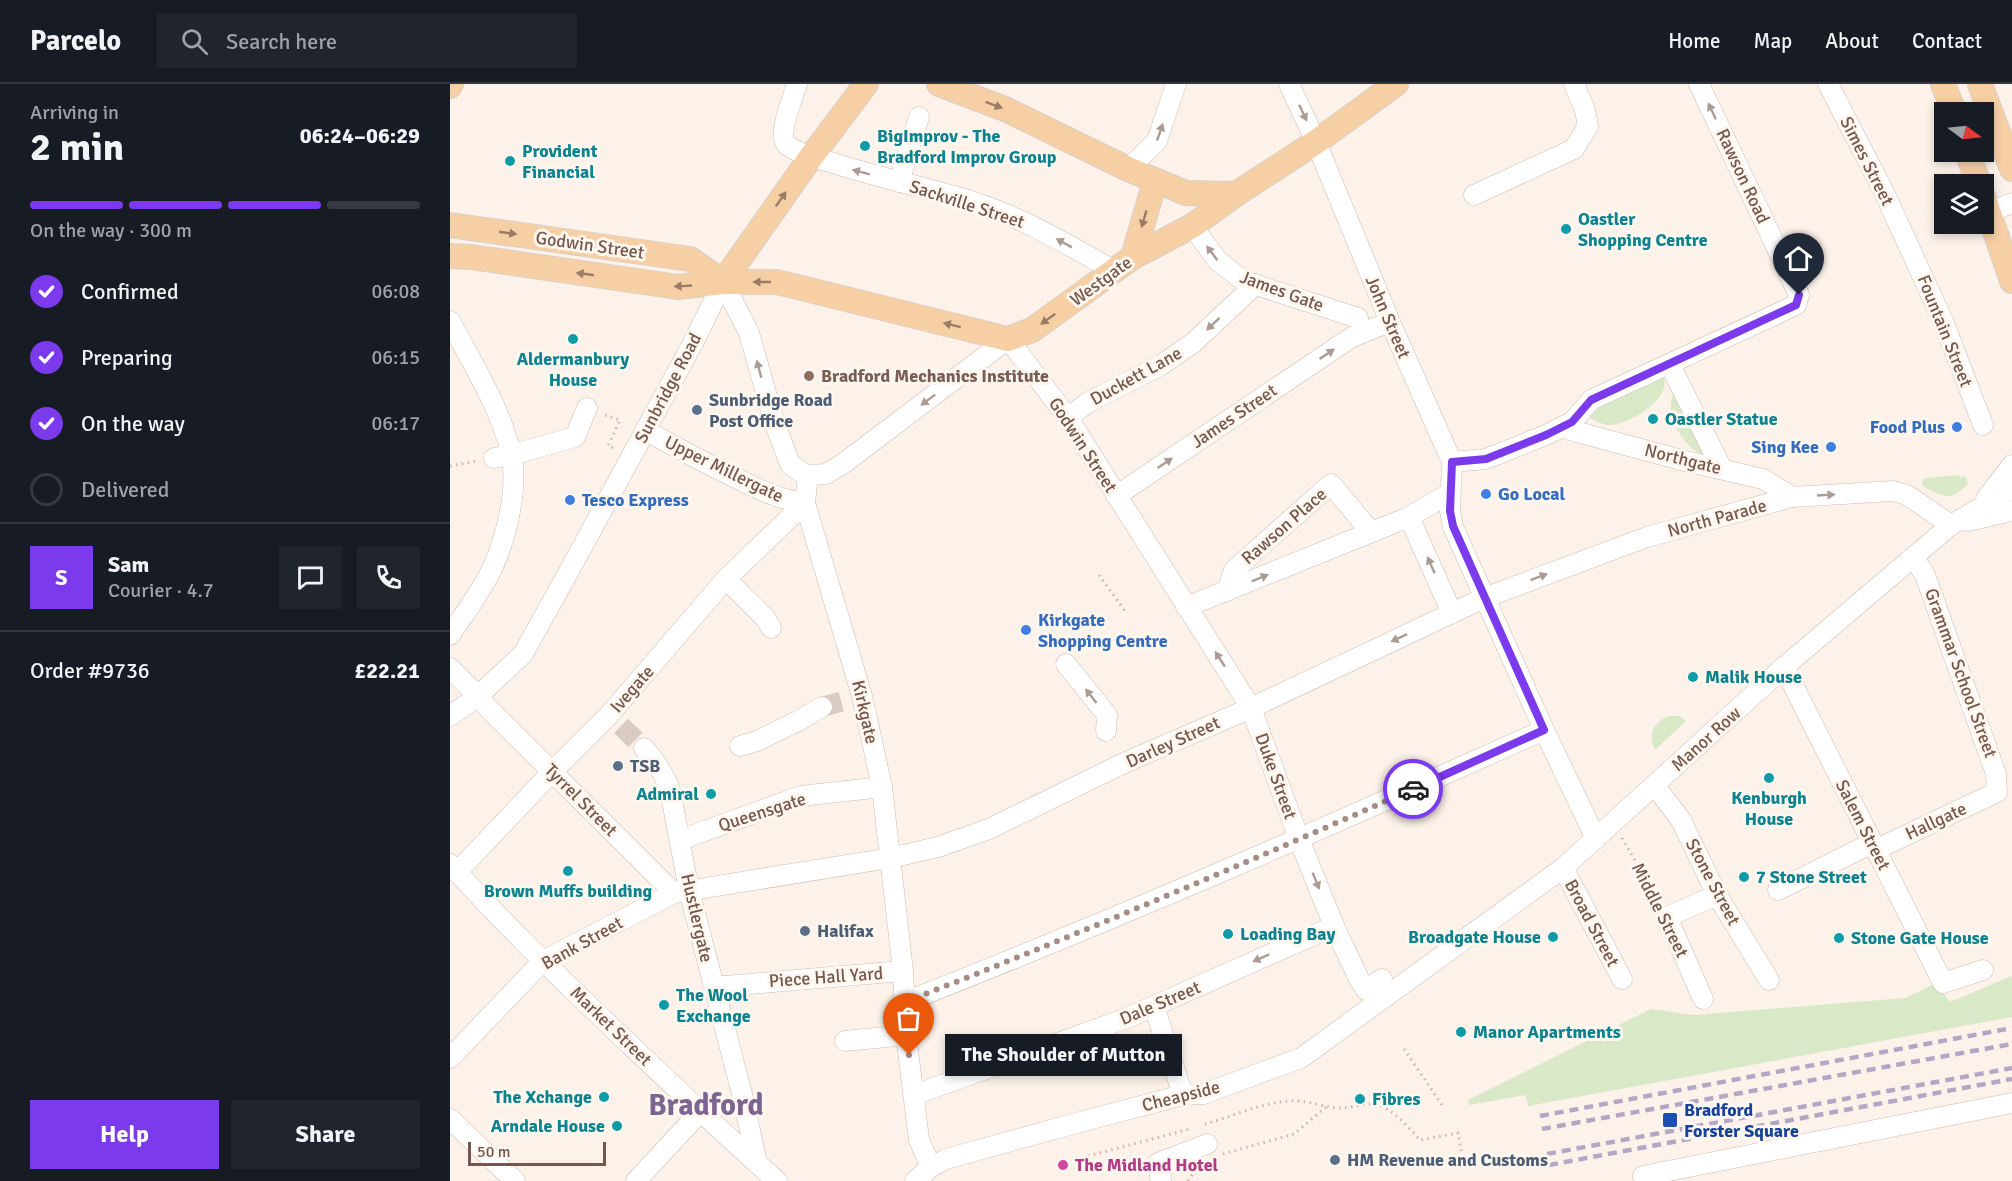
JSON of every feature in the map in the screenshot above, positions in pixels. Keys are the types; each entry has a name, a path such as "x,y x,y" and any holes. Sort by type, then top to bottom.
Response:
{"main road":[{"name":"Sunbridge Road","path":"723,282 811,157 866,84"},
{"path":"939,84 1005,110 1128,170 1186,194 1236,194"},
{"name":"Westgate","path":"1008,339 1032,330 1124,264 1191,226 1316,142 1396,84"},
{"path":"1943,84 1950,102"},
{"path":"1980,84 2012,169"},
{"path":"1124,264 1155,180"},
{"name":"Godwin Street","path":"453,223 690,259 723,282"},
{"path":"1994,228 2012,281"},
{"name":"Godwin Street","path":"450,256 471,257 678,287 723,282 777,282 1008,339"}],"street":[{"name":"Sackville Street","path":"797,84 784,127 783,137 787,145 811,157 972,202 1124,264"},
{"path":"1128,170 1157,141 1176,84"},
{"name":"John Street","path":"1289,84 1316,142 1390,322 1452,462 1450,511 1453,526 1544,730 1596,839"},
{"path":"1474,195 1574,149 1588,126 1585,110 1574,84"},
{"name":"Rawson Road","path":"1671,366 1796,305 1799,295 1699,84"},
{"name":"Simes Street","path":"1828,84 1883,190 1905,239"},
{"path":"898,182 919,117"},
{"path":"1994,203 2012,202"},
{"name":"James Gate","path":"1191,226 1218,261 1244,280 1355,328"},
{"name":"Fountain Street","path":"1905,239 1943,321 1983,425"},
{"path":"723,282 749,333 774,421 790,464 808,476"},
{"name":"Sunbridge Road","path":"450,716 478,696 523,654 693,343 723,282"},
{"name":"Duckett Lane","path":"1068,418 1087,403 1161,365 1193,343 1256,284"},
{"name":"James Street","path":"1355,328 1367,297 1377,291"},
{"path":"450,321 498,415 503,457 513,490 505,533 491,570 450,635"},
{"name":"James Street","path":"1116,496 1355,328 1390,322"},
{"name":"Godwin Street","path":"1008,339 1068,418 1251,708"},
{"name":"Westgate","path":"808,476 826,474 844,464 1008,339"},
{"path":"1452,462 1486,459 1546,435 1572,422 1591,400 1671,366 1722,469"},
{"path":"503,457 575,437 587,408"},
{"name":"Upper Millergate","path":"645,430 759,489 788,501 804,503"},
{"name":"Northgate","path":"1570,430 1763,479 1792,497"},
{"name":"Manor Row","path":"1981,506 2012,465"},
{"name":"Kirkgate","path":"808,476 804,503 882,787 903,971 906,1035 919,1140 931,1167"},
{"name":"Rawson Place","path":"1227,591 1234,570 1331,484 1371,532"},
{"name":"Manor Row","path":"1455,945 1563,868 1784,667 1951,525 2012,489"},
{"name":"North Parade","path":"1452,613 1484,598 1647,537 1792,497 1893,491 1907,495 1951,525"},
{"name":"Rawson Place","path":"1186,608 1409,517 1450,493"},
{"name":"Ivegate","path":"453,868 552,772 615,721 726,579 804,503"},
{"name":"Manor Row","path":"1951,525 2012,511"},
{"path":"1409,517 1452,613"},
{"path":"1951,525 2012,522"},
{"name":"Grammar School Street","path":"1914,558 1925,575 2002,778"},
{"path":"726,579 771,628"},
{"name":"Darley Street","path":"890,858 938,847 989,829 1124,763 1251,708 1452,613"},
{"path":"1066,664 1107,715 1106,731"},
{"name":"Salem Street","path":"1784,667 1943,983 1983,970"},
{"name":"Tyrrel Street","path":"450,668 552,772 682,891"},
{"path":"740,746 757,741 822,707"},
{"name":"Duke Street","path":"1251,708 1299,840 1334,926 1358,977 1366,990 1382,979"},
{"path":"905,1004 1299,840 1544,730"},
{"name":"Hustlergate","path":"644,748 664,774 670,790 680,840 682,891 713,987 742,1094 757,1163"},
{"name":"Hallgate","path":"1778,890 1874,847 2002,778"},
{"name":"Stone Street","path":"1654,786 1681,820 1717,895 1769,980"},
{"name":"Queensgate","path":"680,840 801,796 882,787"},
{"name":"Bank Street","path":"450,1058 543,961 682,891 890,858"},
{"name":"Market Street","path":"453,868 483,902 543,961 700,1112 777,1181"},
{"name":"Broad Street","path":"1563,868 1622,979"},
{"path":"1667,918 1717,895"},
{"name":"Middle Street","path":"1667,918 1703,999"},
{"name":"Dale Street","path":"914,1095 1154,1006 1334,926"},
{"name":"Cheapside","path":"915,1181 931,1167 955,1157 1183,1095 1203,1094 1301,1058 1455,945"},
{"name":"Piece Hall Yard","path":"713,987 903,971"},
{"path":"1154,1006 1183,1095"},
{"path":"845,1041 906,1035"},
{"path":"1643,1176 2012,1103"},
{"path":"636,1181 700,1112"},
{"path":"450,1119 515,1181"},
{"path":"1161,1181 1158,1163 1213,1150"}],"path":[{"path":"587,408 620,420 608,446 633,453"},
{"path":"450,466 503,457"},
{"path":"1099,575 1127,614"},
{"name":"Middle Street","path":"1613,823 1667,918"},
{"path":"1404,1049 1442,1105"},
{"path":"1088,1156 1209,1124 1277,1102 1310,1102 1340,1108 1369,1104 1379,1105 1396,1117 1420,1140 1458,1133 1465,1172"},
{"path":"1213,1150 1294,1134 1326,1107"},
{"path":"1188,1181 1197,1167"}],"green space":[{"path":"1663,376 1665,385 1662,393 1655,402 1636,416 1626,421 1607,425 1589,417 1599,408"},
{"path":"1674,393 1708,456 1692,448 1678,431 1671,411"},
{"path":"1959,475 1960,478 1966,477 1968,484 1952,495 1936,493 1922,484 1926,478"},
{"path":"1670,716 1679,716 1686,721 1655,750 1652,739 1654,729 1660,721"},
{"path":"2012,976 2012,1017 1528,1106 1526,1095 1469,1105 1468,1100 1651,1009 1693,1015 1905,998 1936,983 1950,1002"}],"tunnel":[{"path":"822,707 851,699"},
{"path":"621,726 644,748"}],"railway":[{"path":"1540,1116 2012,1028"},
{"path":"1542,1129 2012,1044"},
{"path":"1547,1154 2012,1068"},
{"path":"1549,1165 2012,1079"}],"way so far":[{"path":"909,1055 904,1008 910,1000 1299,840 1413,789"}],"place":[{"name":"BigImprov - The Bradford Improv Group","path":"865,146"},
{"name":"Provident Financial","path":"510,161"},
{"name":"Oastler Shopping Centre","path":"1566,229"},
{"name":"Aldermanbury House","path":"573,339"},
{"name":"Bradford Mechanics Institute","path":"809,376"},
{"name":"Sunbridge Road Post Office","path":"697,410"},
{"name":"Oastler Statue","path":"1653,419"},
{"name":"Food Plus","path":"1957,427"},
{"name":"Sing Kee","path":"1831,447"},
{"name":"Go Local","path":"1486,494"},
{"name":"Tesco Express","path":"570,500"},
{"name":"Kirkgate Shopping Centre","path":"1026,630"},
{"name":"Malik House","path":"1693,677"},
{"name":"TSB","path":"618,766"},
{"name":"Kenburgh House","path":"1769,778"},
{"name":"Admiral","path":"711,794"},
{"name":"Brown Muffs building","path":"568,871"},
{"name":"7 Stone Street","path":"1744,877"},
{"name":"Halifax","path":"805,931"},
{"name":"Loading Bay","path":"1228,934"},
{"name":"Broadgate House","path":"1553,937"},
{"name":"Stone Gate House","path":"1839,938"},
{"name":"The Wool Exchange","path":"664,1005"},
{"name":"Manor Apartments","path":"1461,1032"},
{"name":"The Shoulder of Mutton","path":"909,1055"},
{"name":"The Xchange","path":"604,1097"},
{"name":"Fibres","path":"1360,1099"},
{"name":"Bradford Forster Square","path":"1670,1120"},
{"name":"Arndale House","path":"617,1126"},
{"name":"HM Revenue and Customs","path":"1335,1160"},
{"name":"The Midland Hotel","path":"1063,1165"}],"district":[{"name":"Bradford","path":"706,1105"}],"route":[{"path":"1413,789 1544,730 1453,526 1450,511 1452,462 1486,459 1546,435 1572,422 1591,400 1796,305 1799,295"}]}
